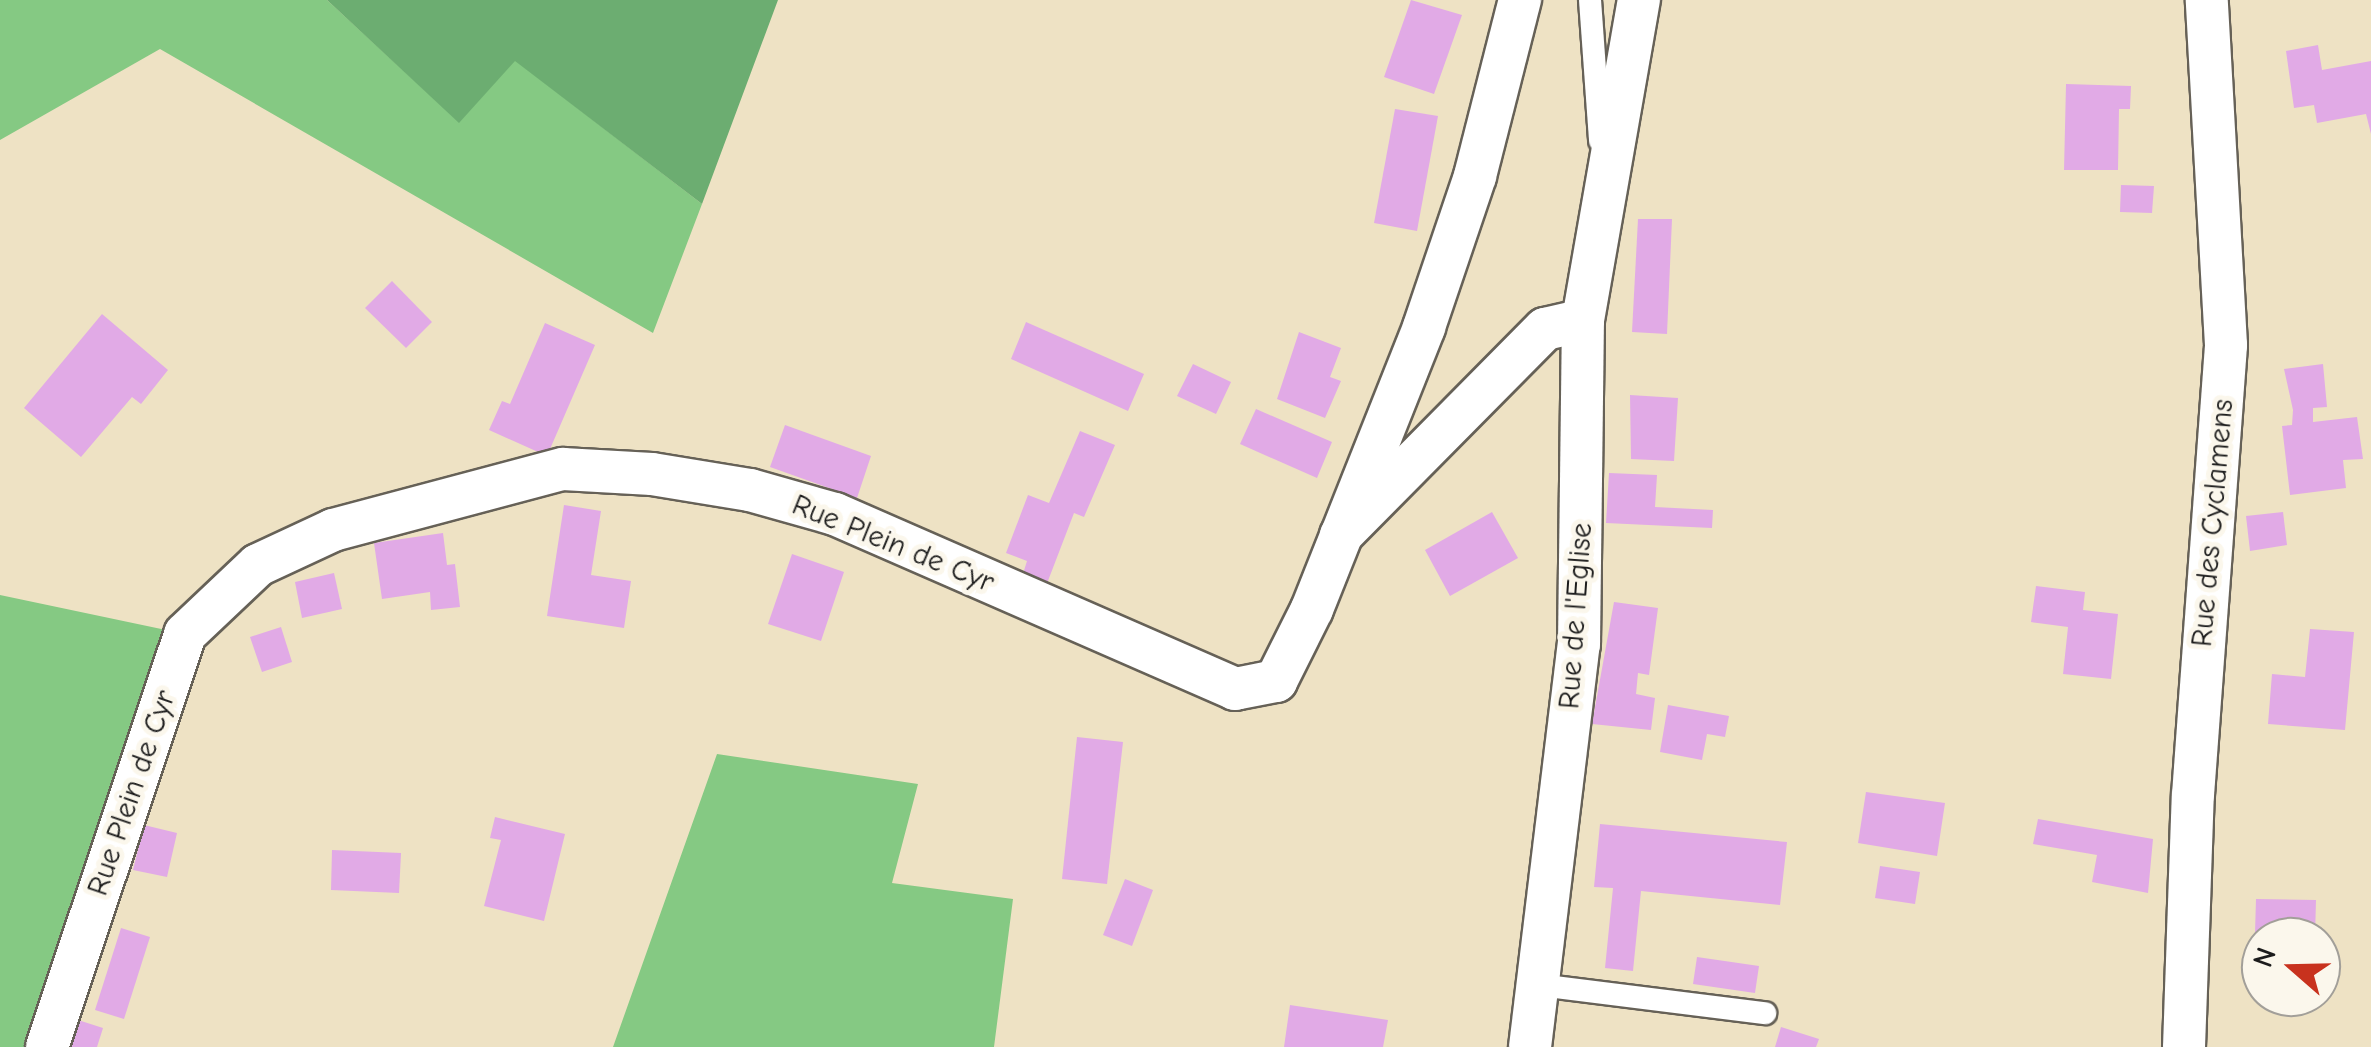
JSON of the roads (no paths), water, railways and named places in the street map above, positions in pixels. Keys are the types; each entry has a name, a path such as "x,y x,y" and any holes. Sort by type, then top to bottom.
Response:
{"street":[{"name":"Rue Plein de Cyr","path":"47,1047 185,634 258,566 332,530 563,469 750,490 835,514 1235,689 1276,681 1424,327 1475,176 1520,0"},
{"name":"Rue de l'Eglise","path":"1530,1047 1578,644 1583,320 1603,184 1639,0"},
{"name":"Rue des Cyclamens","path":"2184,1047 2194,776 2226,345 2207,0"},
{"path":"1339,537 1381,502 1545,329 1583,320"}],"lane":[{"name":"Rue de l'Eglise","path":"1590,0 1603,184"},
{"path":"1539,985 1764,1013"}]}
